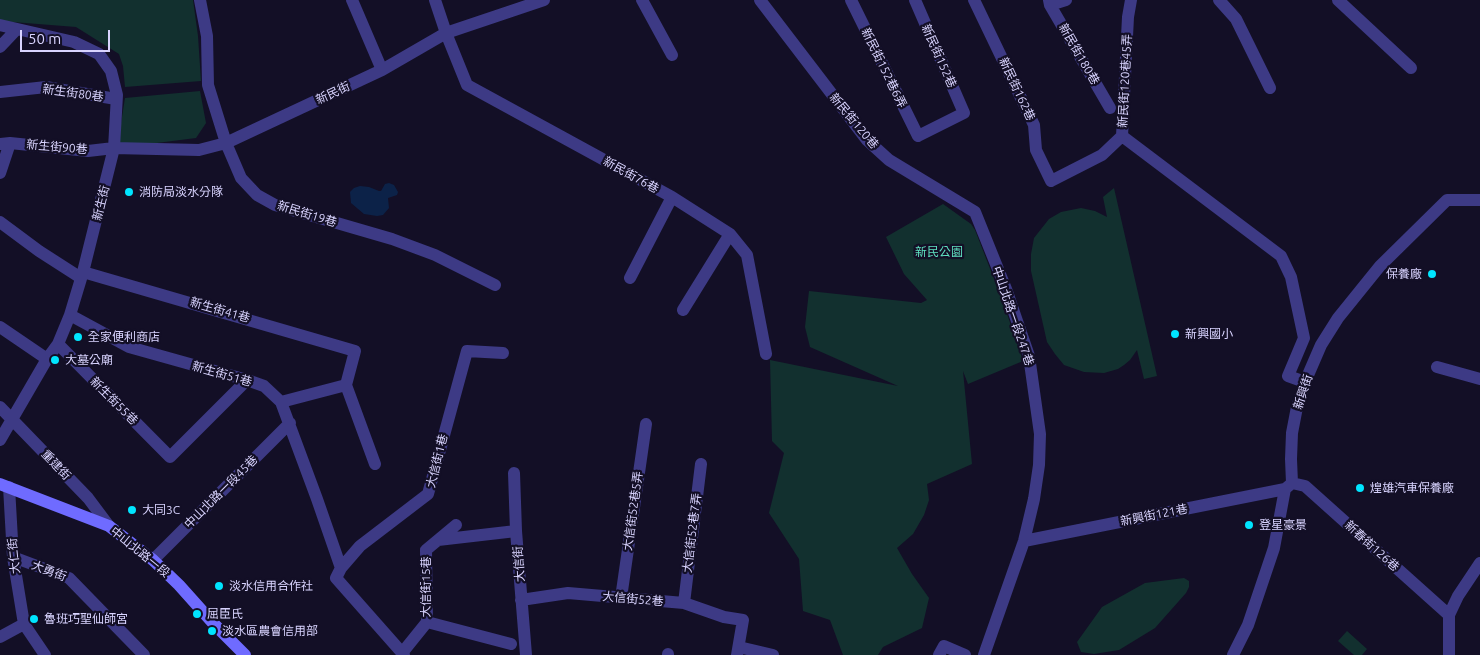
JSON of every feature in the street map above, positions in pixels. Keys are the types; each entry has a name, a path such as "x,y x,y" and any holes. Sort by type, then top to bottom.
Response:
{"main road":[{"name":"中山北路一段","path":"4,486 109,526 153,560 245,655"}],"street":[{"name":"新民街19巷","path":"200,0 207,36 208,85 226,143 241,178 257,195 275,206 392,239 435,254 495,285"},
{"path":"352,0 382,70"},
{"name":"新民街76巷","path":"435,0 467,85 672,197 730,234 747,255 766,354"},
{"name":"新民街","path":"114,148 199,150 226,143 382,70 446,33 543,0"},
{"path":"642,0 672,55"},
{"name":"新民街120巷","path":"760,0 867,140 889,160 975,212"},
{"name":"新民街152巷6弄","path":"850,0 918,136 964,113"},
{"name":"新民街152巷","path":"915,0 964,113"},
{"name":"新民街162巷","path":"974,0 1034,125 1036,150 1051,181"},
{"path":"1049,2 1066,0"},
{"name":"新民街120巷45弄","path":"1051,181 1102,155 1122,136 1128,17 1131,0"},
{"path":"1219,0 1236,19 1270,88"},
{"name":"新民街180巷","path":"1049,2 1110,108"},
{"path":"1343,2 1411,68"},
{"name":"新生街","path":"0,25 74,42 99,54 111,71 116,99 114,148 70,315 58,344 47,359 0,440"},
{"path":"0,47 17,29"},
{"name":"新生街80巷","path":"0,92 46,87 116,99"},
{"path":"1122,136 1255,235 1280,256 1291,277 1304,338 1288,376 1305,382"},
{"path":"0,173 5,143"},
{"name":"新生街90巷","path":"5,143 88,151 114,148"},
{"path":"630,278 672,197"},
{"name":"新興街","path":"1233,655 1248,625 1274,548 1289,486 1292,433 1297,407 1305,382 1321,345 1338,318 1380,266 1447,200 1480,200"},
{"name":"中山北路一段247巷","path":"975,212 1006,288 1029,356 1037,401 1040,434 1039,466 1034,499 1024,541 984,655"},
{"name":"新生街41巷","path":"0,222 82,275 355,351 346,385"},
{"path":"683,310 730,234"},
{"name":"新生街51巷","path":"70,315 129,347 264,386 282,402 338,573"},
{"path":"0,327 47,359"},
{"name":"新生街55巷","path":"58,344 170,457 247,380"},
{"name":"大信街1巷","path":"338,573 360,546 428,494 467,351 503,353"},
{"path":"1437,367 1480,379"},
{"path":"282,402 346,385 375,464"},
{"name":"重建街","path":"0,407 88,498 109,526"},
{"name":"中山北路一段45巷","path":"153,560 290,423"},
{"name":"大信街52巷5弄","path":"621,598 646,424"},
{"name":"大信街52巷7弄","path":"684,603 701,464"},
{"name":"大信街","path":"514,473 516,531 526,655"},
{"path":"0,499 4,486"},
{"name":"大仁街","path":"4,486 24,624 45,655"},
{"name":"新興街121巷","path":"1024,541 1289,486"},
{"name":"新春街126巷","path":"1289,486 1305,486 1449,616"},
{"name":"大信街15巷","path":"403,654 427,622 426,550 456,525"},
{"path":"438,540 516,531"},
{"name":"大勇街","path":"13,557 69,578 144,655"},
{"path":"1449,655 1449,616 1458,596 1480,563"},
{"path":"338,573 403,654"},
{"name":"大信街52巷","path":"521,600 568,593 684,603 724,617 743,620 738,651"},
{"path":"427,622 511,644"},
{"path":"0,637 24,624"},
{"path":"939,655 944,646 965,655"},
{"path":"738,651 773,655"}],"green space":[{"path":"0,0 193,0 201,81 125,87 123,66 119,54 76,27 0,21"},
{"path":"200,91 206,123 196,138 117,148 125,98"},
{"path":"1114,188 1157,376 1144,379 1137,350 1124,365 1104,373 1084,372 1064,365 1047,342 1031,271 1031,254 1034,238 1049,219 1061,212 1081,208 1095,211 1107,217 1103,197"},
{"name":"新民公園","path":"943,204 971,224 975,230 1003,302 1023,361 968,384 963,371 972,464 927,484 929,500 924,515 913,534 897,548 929,598 922,628 883,647 878,655 843,655 830,620 803,611 799,559 769,513 784,453 772,441 770,360 898,386 810,347 805,327 809,291 921,303 927,300 904,274 886,237"},
{"path":"1184,578 1189,581 1186,593 1155,628 1119,650 1094,654 1081,652 1077,642 1102,607 1145,583"},
{"path":"1347,631 1367,649 1362,655 1354,655 1338,641"}],"water":[{"path":"385,184 394,185 398,192 397,195 388,198 389,208 383,215 364,214 351,203 350,192 354,188 360,186 369,187 381,191"}],"place":[{"name":"消防局淡水分隊","path":"129,192"},
{"name":"保養廠","path":"1432,274"},
{"name":"新興國小","path":"1175,334"},
{"name":"全家便利商店","path":"78,337"},
{"name":"大墓公廟","path":"55,360"},
{"name":"煌雄汽車保養廠","path":"1360,488"},
{"name":"大同3C","path":"132,510"},
{"name":"登星豪景","path":"1249,525"},
{"name":"淡水信用合作社","path":"219,586"},
{"name":"屈臣氏","path":"197,614"},
{"name":"魯班巧聖仙師宮","path":"34,619"},
{"name":"淡水區農會信用部","path":"212,631"}]}
